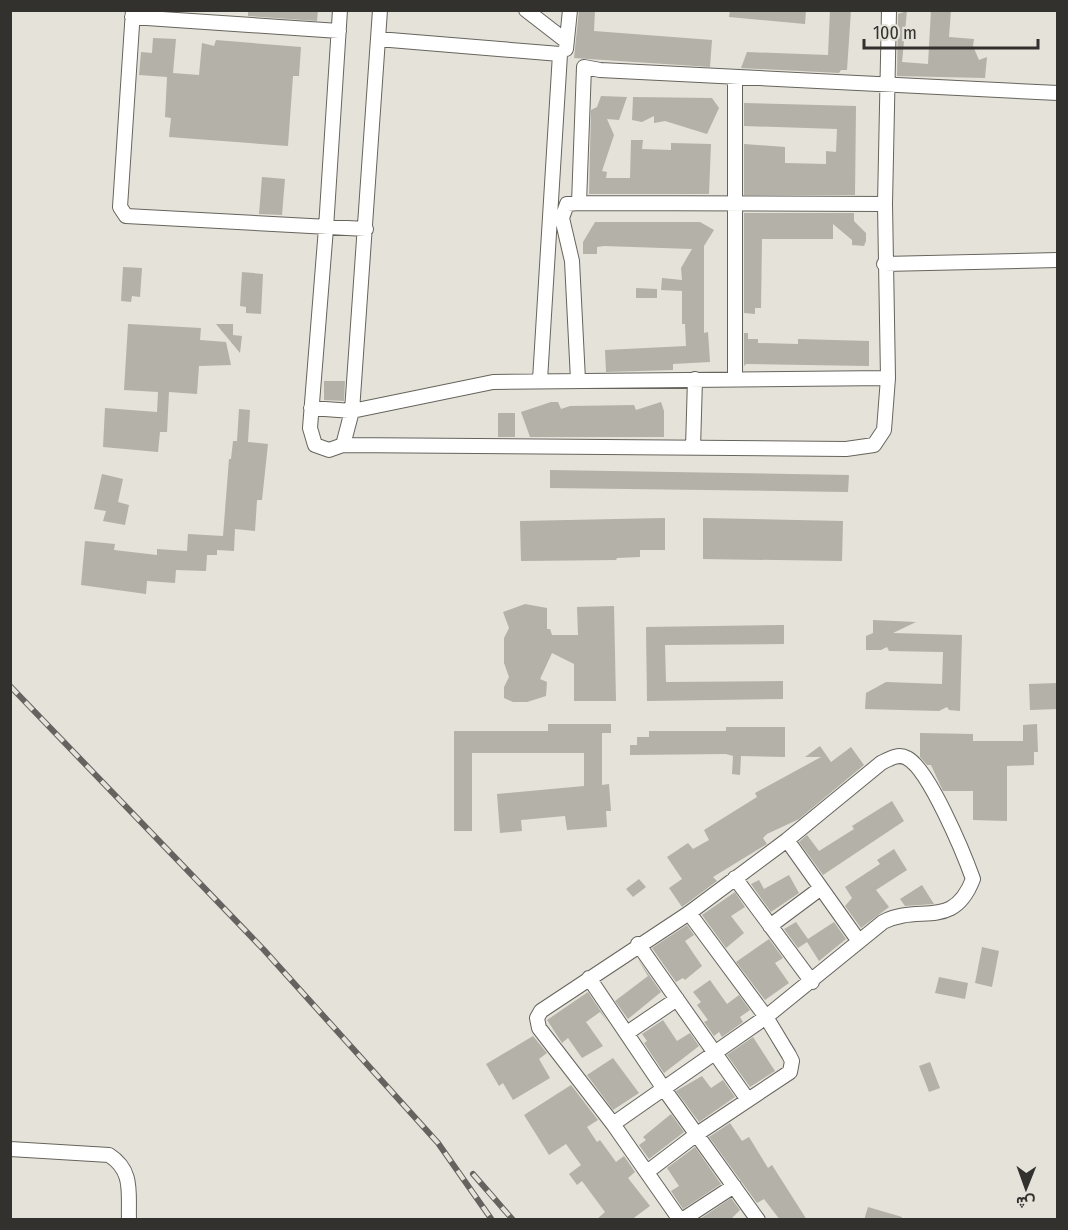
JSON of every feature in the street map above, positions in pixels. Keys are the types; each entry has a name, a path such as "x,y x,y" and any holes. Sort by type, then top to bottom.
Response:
{"street":[{"path":"340,10 310,428 315,445 329,450 343,445 846,449 874,445 884,430 888,378 888,319 884,264 889,10"},
{"path":"343,445 352,411 380,10"},
{"path":"526,10 564,51 584,67 600,70 1058,93"},
{"path":"540,380 564,51 570,10"},
{"path":"339,31 132,14 120,207 126,216 366,229"},
{"path":"378,39 564,51"},
{"path":"579,202 584,67"},
{"path":"735,78 735,379"},
{"path":"578,380 572,261 562,218 567,204 579,202 885,204"},
{"path":"884,264 1058,260"},
{"path":"311,408 352,411 493,381 888,378"},
{"path":"693,448 695,379"},
{"path":"613,1124 714,1051 766,1017 812,982 858,940 897,915 912,913 934,915 951,908 969,889 973,879 929,782 919,766 906,757 895,756 881,763 787,840 688,913 638,944 541,1011 537,1018 539,1028 613,1124 681,1220 734,1186"},
{"path":"787,840 858,940"},
{"path":"735,878 812,982"},
{"path":"770,926 821,888"},
{"path":"647,1172 697,1134 790,1072 792,1067 789,1055 766,1017 688,913"},
{"path":"638,944 748,1100"},
{"path":"589,978 664,1089 758,1220"},
{"path":"627,1034 677,999"},
{"path":"10,1149 109,1155 123,1164 127,1176 129,1220"}],"building":[{"path":"248,10 318,10 317,21 248,16"},
{"path":"579,10 595,10 594,31 712,40 710,67 574,58"},
{"path":"730,10 806,10 805,24 729,17"},
{"path":"830,10 851,10 847,70 841,70 839,73 741,68 747,52 828,55"},
{"path":"931,10 951,10 949,37 974,39 973,46 979,60 987,57 985,78 897,76 898,14 907,11 902,62 928,64"},
{"path":"153,38 176,39 173,73 199,75 202,43 214,46 216,40 301,47 299,76 293,76 288,146 169,137 171,118 165,117 167,77 139,75 141,52 152,53"},
{"path":"601,96 627,97 619,120 607,119 614,135 602,171 607,172 606,178 630,178 631,140 643,140 642,149 671,150 671,143 711,144 709,194 589,194 591,110 597,107"},
{"path":"633,97 712,98 719,108 707,134 665,121 654,123 654,116 642,122 632,120"},
{"path":"744,103 856,106 855,195 744,195 744,144 785,147 785,163 826,164 826,151 836,152 837,129 744,126"},
{"path":"262,177 285,179 282,215 259,214"},
{"path":"744,213 854,213 854,221 866,233 866,241 864,246 852,245 852,240 833,224 833,239 762,239 761,308 755,308 755,314 744,313"},
{"path":"595,222 700,222 714,230 704,246 704,333 708,332 710,362 673,364 673,370 606,372 605,350 686,346 685,324 682,324 682,291 661,290 662,278 682,280 681,268 692,249 604,246 597,247 597,254 583,254 583,242"},
{"path":"123,267 142,268 140,297 132,296 131,302 121,301"},
{"path":"242,272 263,274 261,314 246,313 246,307 240,306"},
{"path":"636,288 657,289 657,298 636,298"},
{"path":"128,324 201,328 200,340 226,342 231,365 199,366 197,394 169,392 167,432 160,432 158,452 103,447 105,408 157,412 158,392 124,390"},
{"path":"216,324 233,324 233,335 242,336 240,353"},
{"path":"744,333 748,333 748,339 758,339 758,343 798,344 798,339 869,341 869,366 746,364 744,366"},
{"path":"324,381 345,381 344,401 324,400"},
{"path":"551,402 558,402 561,409 570,406 634,405 636,410 661,402 664,411 664,437 530,437 521,412"},
{"path":"239,409 250,410 248,442 268,444 262,500 257,500 255,531 235,529 234,551 217,550 217,555 207,555 206,571 176,570 175,583 147,581 146,594 81,585 85,541 115,544 114,550 157,555 157,549 187,551 188,534 223,536 229,459 231,459 233,441 237,441"},
{"path":"498,413 515,413 515,437 498,437"},
{"path":"550,470 849,475 848,492 550,488"},
{"path":"102,474 123,479 118,502 129,505 125,525 103,521 106,511 94,509"},
{"path":"665,518 665,550 640,550 640,557 617,558 616,560 521,561 520,521"},
{"path":"703,518 843,521 842,561 703,559"},
{"path":"525,604 547,608 547,629 550,629 552,635 578,635 577,607 614,606 616,701 574,701 574,664 552,653 540,679 547,682 546,696 527,702 513,702 504,698 504,687 509,677 504,663 504,638 509,628 503,612"},
{"path":"873,620 916,622 893,633 962,635 960,711 949,710 947,707 939,711 865,709 866,693 886,682 942,684 943,652 889,651 887,647 881,650 866,650 866,636 873,633"},
{"path":"784,625 784,644 665,645 666,682 783,681 783,699 647,701 646,627"},
{"path":"1058,683 1058,709 1030,710 1029,684"},
{"path":"548,724 611,724 611,733 602,733 602,785 609,784 611,811 606,811 607,827 567,830 565,816 521,820 522,831 500,833 497,794 584,786 584,753 472,753 472,831 454,831 454,731 548,731"},
{"path":"1037,724 1038,752 1034,752 1034,765 1007,766 1007,821 973,820 973,791 943,791 931,765 927,765 920,757 920,733 973,734 973,741 1023,741 1023,725"},
{"path":"726,727 785,727 785,757 741,756 740,775 732,774 733,756 726,754 630,755 630,745 637,745 637,737 649,737 649,731 726,731"},
{"path":"820,746 831,762 851,747 864,765 799,819 767,834 763,838 767,844 713,877 717,881 682,907 669,888 682,879 667,857 688,843 693,849 709,840 704,830 757,797 755,793 821,757 805,757"},
{"path":"892,801 904,821 823,875 799,842 807,835 819,851 854,829 852,826"},
{"path":"894,849 907,870 876,890 889,907 861,928 845,906 852,898 845,887 880,864 877,860"},
{"path":"789,875 799,893 771,912 751,884 759,880 764,889"},
{"path":"639,879 646,887 633,897 626,889"},
{"path":"922,885 934,904 905,906 900,899"},
{"path":"735,892 745,907 731,916 744,933 726,948 702,915"},
{"path":"796,922 808,939 834,922 846,939 819,961 807,942 798,948 784,929"},
{"path":"687,925 694,935 685,941 702,966 685,980 683,978 676,982 652,948"},
{"path":"769,939 783,958 775,963 789,983 765,1000 736,962"},
{"path":"982,947 999,951 992,987 975,983"},
{"path":"637,958 661,992 628,1019 615,1001 648,976"},
{"path":"939,977 968,983 965,999 935,993"},
{"path":"710,980 727,1004 739,995 750,1010 740,1017 743,1022 722,1037 719,1032 714,1036 704,1022 708,1020 697,1005 701,1002 693,992"},
{"path":"588,992 608,1022 600,1012 586,1022 603,1046 582,1058 568,1038 562,1043 547,1020"},
{"path":"663,1020 677,1041 690,1033 699,1046 664,1073 644,1043 647,1041 642,1034"},
{"path":"533,1036 547,1053 539,1059 550,1078 513,1100 503,1083 499,1086 486,1064"},
{"path":"753,1037 775,1071 750,1087 727,1055"},
{"path":"613,1058 639,1093 613,1110 587,1075"},
{"path":"930,1062 940,1088 929,1092 919,1066"},
{"path":"702,1076 711,1088 723,1080 735,1097 699,1122 676,1091"},
{"path":"571,1085 598,1120 587,1127 597,1142 600,1140 616,1162 624,1156 635,1172 628,1178 650,1206 631,1220 596,1220 605,1212 582,1181 577,1185 569,1174 581,1165 566,1144 549,1155 524,1115"},
{"path":"671,1114 684,1132 649,1159 639,1145 646,1140 643,1137"},
{"path":"730,1123 742,1141 749,1137 768,1168 772,1165 807,1220 780,1220 764,1199 757,1203 709,1137"},
{"path":"695,1147 721,1184 683,1209 671,1191 679,1186 667,1168"},
{"path":"731,1198 740,1210 730,1220 700,1219"},
{"path":"868,1207 902,1217 902,1220 864,1220"}],"railway":[{"path":"10,686 264,950 438,1143 492,1220"},
{"path":"473,1174 513,1220"}]}
